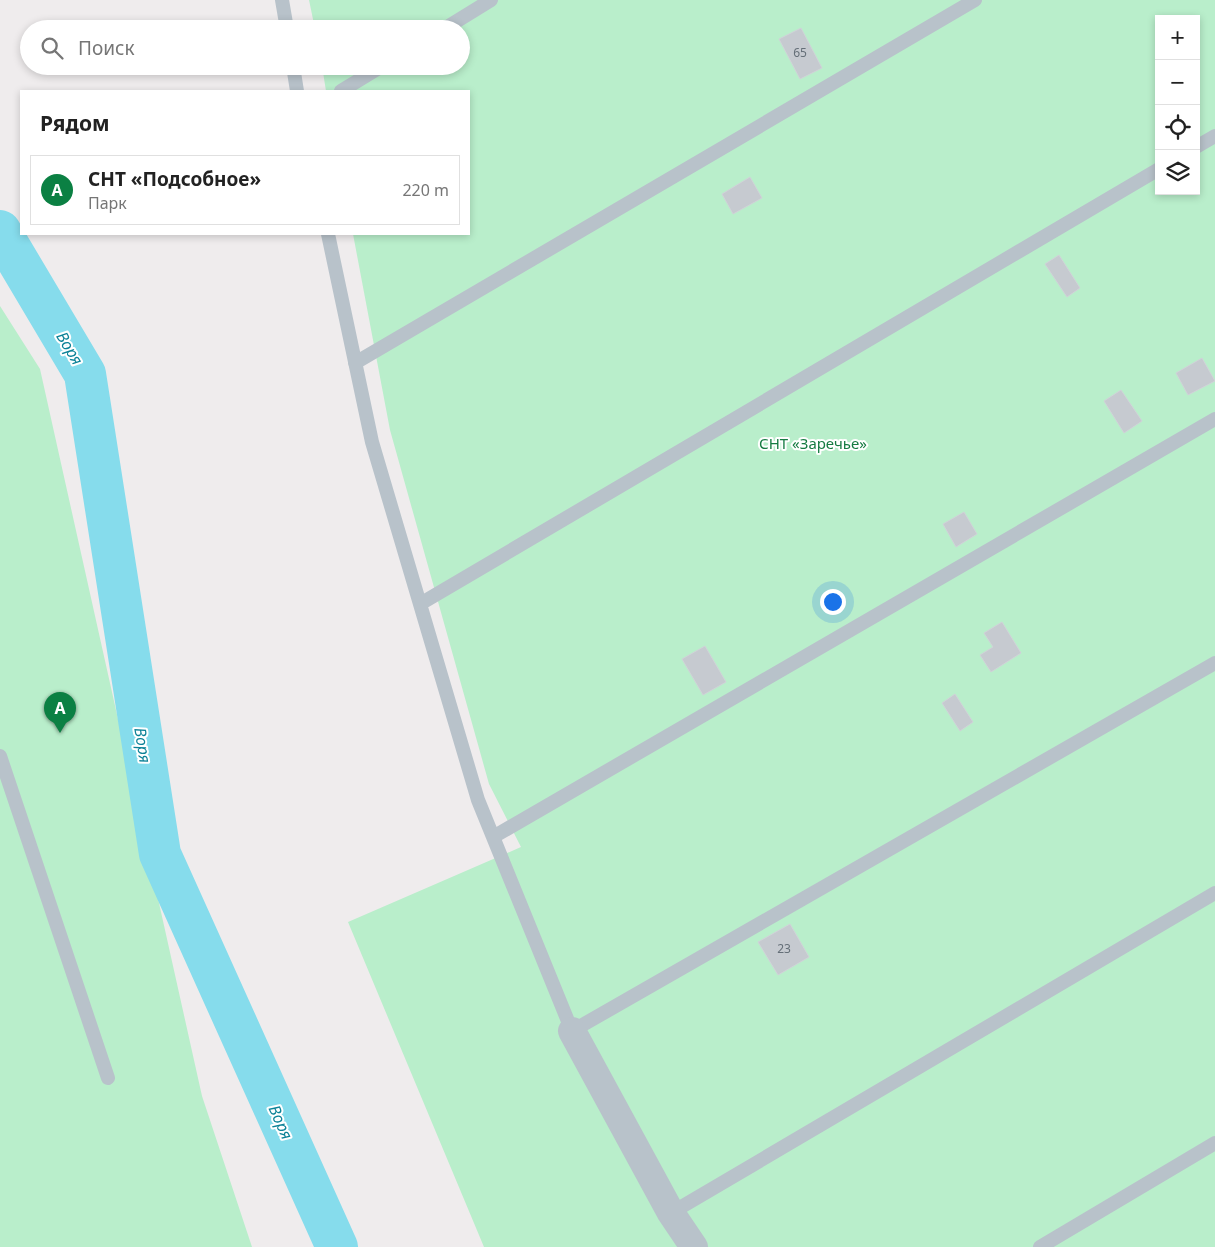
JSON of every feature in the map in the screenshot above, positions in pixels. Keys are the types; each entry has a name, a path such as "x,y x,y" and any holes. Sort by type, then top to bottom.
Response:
{"street":[{"path":"572,1031 671,1213 694,1247"}],"lane":[{"path":"282,0 285,20"},
{"path":"459,20 491,0"},
{"path":"356,363 976,0"},
{"path":"294,75 297,90"},
{"path":"343,90 367,75"},
{"path":"1200,145 1215,136"},
{"path":"420,604 1155,171"},
{"path":"328,235 372,442 478,800 572,1031 1215,663"},
{"path":"493,837 1215,419"},
{"path":"0,756 108,1078"},
{"path":"671,1213 1215,893"},
{"path":"1040,1247 1215,1143"}],"green space":[{"name":"СНТ «Заречье»","path":"309,0 1215,0 1215,1247 484,1247 348,922 521,847 489,784 390,430 353,235 470,235 470,90 326,90 323,75 470,75 470,20 313,20"},
{"path":"0,306 40,369 202,1096 252,1247 0,1247"}],"building":[{"path":"801,28 822,68 800,79 779,39"},
{"path":"750,177 762,198 733,214 722,194"},
{"path":"1059,255 1080,288 1067,297 1045,264"},
{"path":"1202,358 1215,381 1188,395 1176,373"},
{"path":"1121,390 1142,421 1124,433 1104,401"},
{"path":"964,512 977,534 956,547 943,524"},
{"path":"1002,622 1021,653 991,672 980,655 993,647 984,633"},
{"path":"705,646 726,682 703,695 682,659"},
{"path":"955,694 973,722 960,731 942,703"},
{"path":"790,924 809,957 778,975 758,942"}],"waterway":[{"name":"Воря","path":"0,231 85,374 160,854 337,1247"}],"place":[{"name":"СНТ «Подсобное»","path":"60,733"}]}
